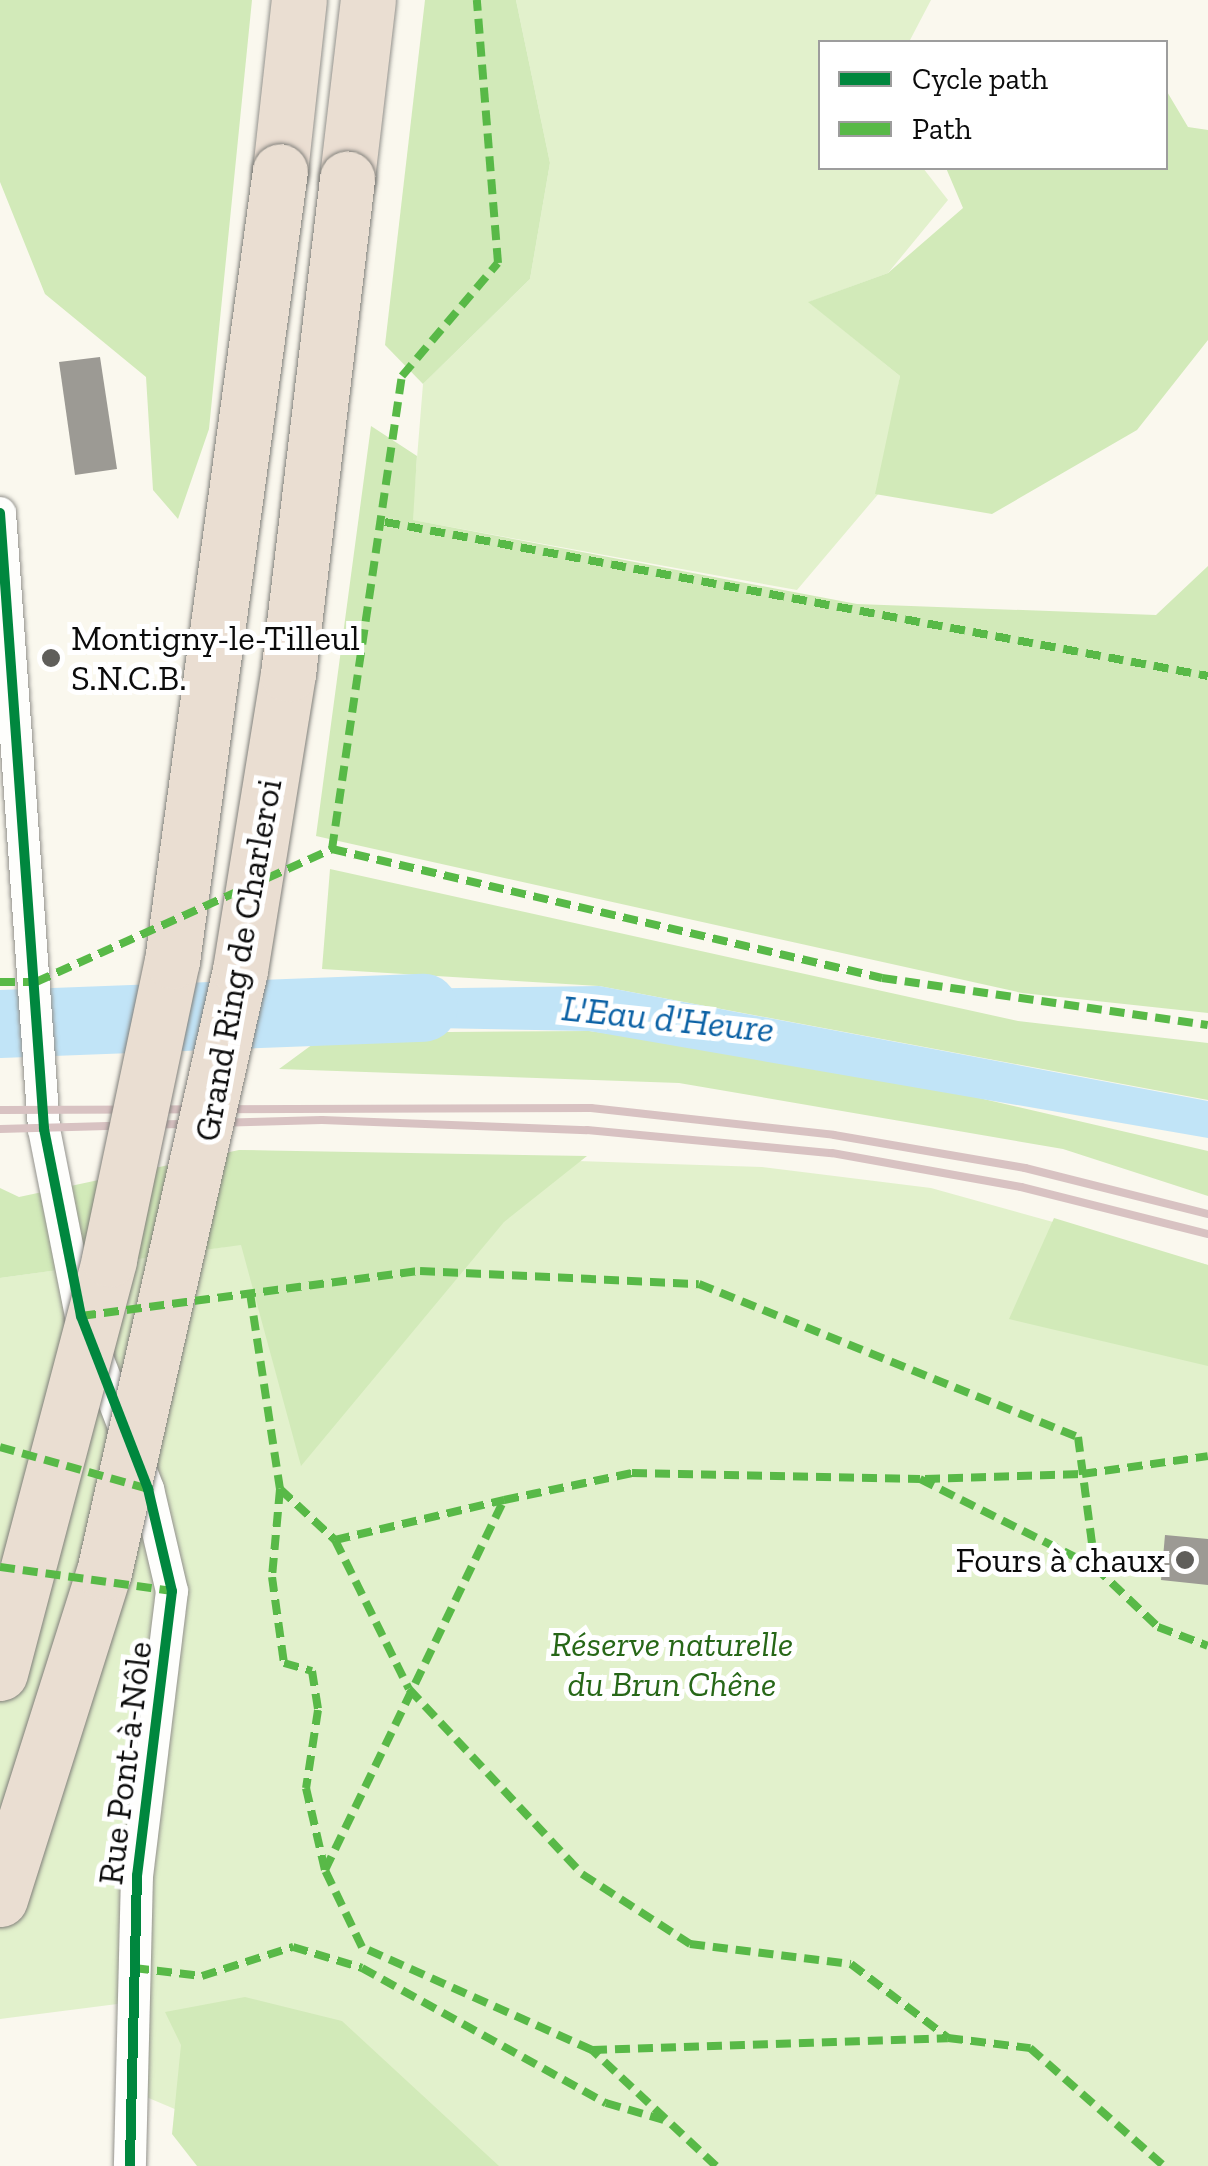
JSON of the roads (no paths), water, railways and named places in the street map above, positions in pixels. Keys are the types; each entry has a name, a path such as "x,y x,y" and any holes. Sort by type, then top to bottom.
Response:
{"highway":[{"name":"Grand Ring de Charleroi","path":"0,1673 105,1277 172,961 280,171 299,0"},
{"name":"Grand Ring de Charleroi","path":"0,1898 104,1572 217,1081 288,674 368,0"}],"street":[{"name":"Rue Pont-à-Nôle","path":"0,513 38,996 44,1128 81,1316 148,1488 172,1590 137,1874 130,2166"}],"water":[{"path":"599,986 1208,1101 1208,1138 589,1031 334,1026 328,990"}],"waterway":[{"name":"L'Eau d'Heure","path":"0,1024 424,1008"}],"railway":[{"path":"0,1110 591,1108 834,1135 1025,1168 1208,1214"},
{"path":"0,1129 322,1120 587,1130 832,1153 1021,1187 1208,1234"}],"place":[{"name":"Montigny-le-Tilleul S.N.C.B.","path":"51,658"},
{"name":"Fours à chaux","path":"1185,1560"}],"park label":[{"name":"Réserve naturelle du Brun Chêne","path":"672,1664"}]}
